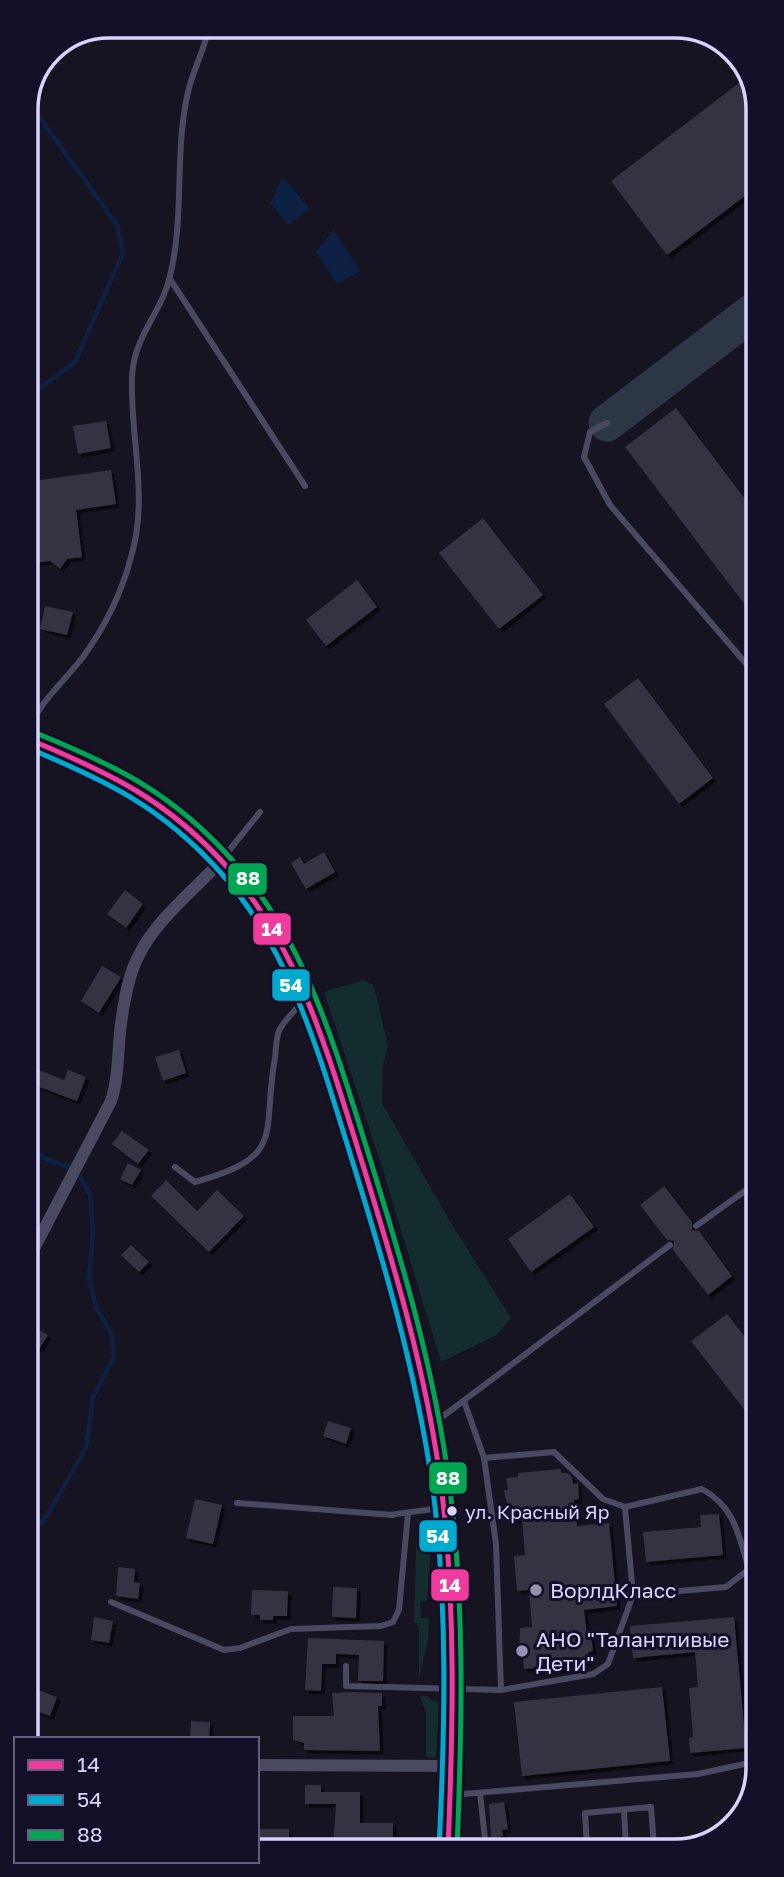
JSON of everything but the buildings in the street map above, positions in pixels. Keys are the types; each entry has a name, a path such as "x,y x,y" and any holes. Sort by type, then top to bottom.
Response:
{"main road":[{"path":"39,744 120,779 146,795 189,829 261,910 293,966 320,1027 385,1232 430,1426 443,1508 451,1689 448,1839"}],"street":[{"path":"38,1240 111,1101 118,1081 117,1044 125,1000 139,954 153,934 220,862"},
{"path":"259,1765 451,1766"}],"lane":[{"path":"39,706 83,657 111,610 132,556 140,488 132,378 138,342 170,279 179,231 180,157 188,92 205,38"},
{"path":"170,279 305,486"},
{"path":"607,423 590,432 584,457 610,505 746,664"},
{"path":"220,862 260,812"},
{"path":"175,1167 195,1182 247,1164 261,1148 268,1133 270,1081 279,1031 307,997"},
{"path":"696,1226 746,1190"},
{"path":"430,1426 670,1245"},
{"path":"464,1401 484,1458 496,1544 501,1690"},
{"path":"484,1458 554,1452 603,1499 625,1507 702,1489 717,1497 730,1511 746,1560"},
{"path":"236,1503 390,1515 443,1508"},
{"path":"346,1666 346,1686 501,1690 580,1677 600,1669 608,1664 633,1595 625,1507"},
{"path":"111,1602 224,1650 240,1648 291,1629 381,1626 393,1622 399,1610 408,1513"},
{"path":"633,1595 726,1587 746,1571"},
{"path":"450,1795 698,1774 746,1764"},
{"path":"480,1793 485,1839"},
{"path":"587,1839 585,1813 651,1807 653,1839"},
{"path":"624,1810 626,1839"}],"green space":[{"path":"364,980 374,986 388,1046 383,1066 382,1103 451,1223 511,1318 497,1335 441,1362 381,1164 324,992"},
{"path":"417,1519 421,1522 430,1558 427,1601 420,1601 421,1618 429,1618 428,1641 419,1678 419,1628 414,1621"},
{"path":"427,1696 439,1704 436,1758 426,1757 426,1712 420,1697"}],"water":[{"path":"283,177 310,209 288,225 270,203"},
{"path":"333,230 361,271 337,284 316,252"}],"waterway":[{"path":"39,117 117,225 123,253 75,362 39,389"},
{"path":"38,1154 75,1169 90,1194 93,1232 89,1279 96,1307 112,1335 114,1357 93,1397 86,1448 48,1514 38,1525"}],"taxiway":[{"path":"607,423 746,317"}],"transit line":[{"name":"88","path":"39,734 141,783 188,816 210,837 257,890 278,922 296,954 326,1023 375,1174 414,1308 443,1444 455,1534 460,1624 461,1714 457,1839"},
{"name":"14","path":"39,744 136,791 160,806 206,844 251,897 271,928 289,959 317,1026 393,1264 417,1355 435,1447 450,1582 452,1715 448,1839"},
{"name":"54","path":"39,753 132,798 177,830 199,850 244,901 264,931 296,995 309,1029 383,1264 407,1353 426,1444 438,1534 443,1624 444,1714 439,1839"}],"place":[{"name":"ул. Красный Яр","path":"452,1511"},
{"name":"ВорлдКласс","path":"536,1590"},
{"name":"АНО \"Талантливые Дети\"","path":"522,1651"}]}
